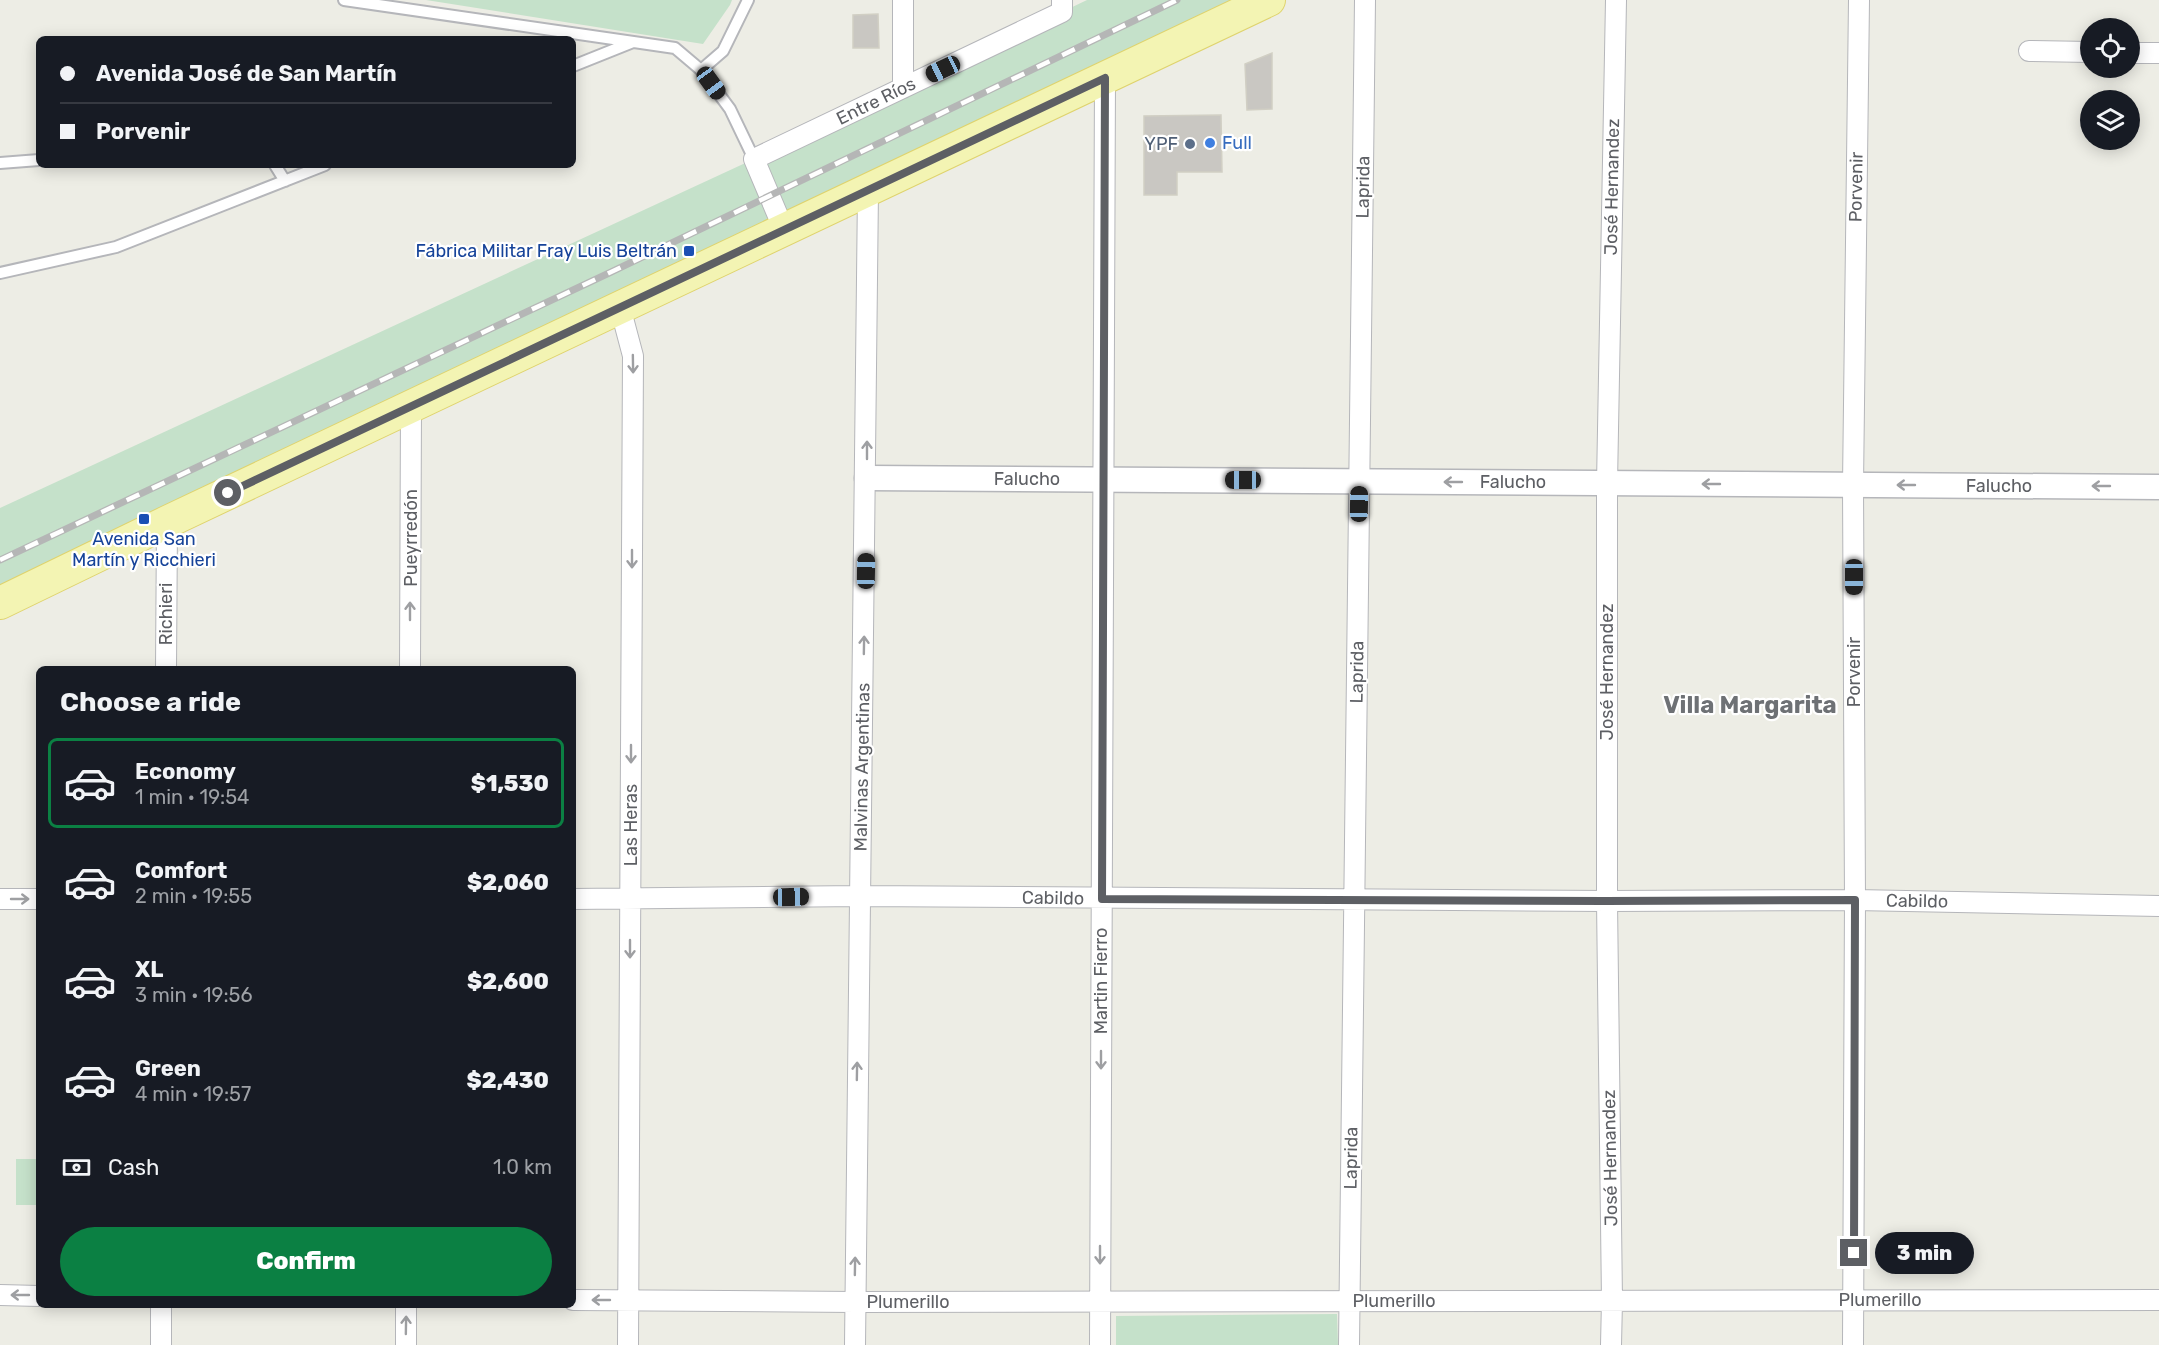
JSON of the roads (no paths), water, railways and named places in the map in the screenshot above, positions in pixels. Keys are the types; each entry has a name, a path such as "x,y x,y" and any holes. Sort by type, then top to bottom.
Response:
{"main road":[{"path":"0,603 1269,0"}],"street":[{"path":"903,0 903,88"},
{"name":"Laprida","path":"1349,1345 1365,0"},
{"name":"José Hernandez","path":"1611,1345 1606,901 1606,483 1616,0"},
{"name":"Porvenir","path":"1853,1345 1855,900 1853,484 1858,0"},
{"name":"Entre Ríos","path":"754,159 903,88 1062,6"},
{"path":"2029,51 2080,52"},
{"path":"2140,53 2159,53"},
{"name":"Martin Fierro","path":"1100,1345 1105,78"},
{"path":"754,159 784,230"},
{"name":"Malvinas Argentinas","path":"855,1345 867,478 868,190"},
{"name":"Las Heras","path":"620,307 633,356 628,1345"},
{"name":"Pueyrredón","path":"410,666 411,406"},
{"name":"Falucho","path":"867,478 2159,487"},
{"name":"Richieri","path":"166,666 167,522"},
{"name":"Cabildo","path":"576,899 860,896 1102,899 1855,900 2159,906"},
{"path":"0,899 36,899"},
{"path":"0,1295 36,1296"},
{"name":"Plumerillo","path":"576,1300 855,1302 2159,1300"},
{"path":"161,1308 161,1345"},
{"path":"405,1345 406,1308"}],"lane":[{"path":"344,0 675,48 701,70 730,109 754,159"},
{"path":"701,70 723,51 748,0"},
{"path":"576,65 633,41"},
{"path":"0,163 36,160"},
{"path":"277,168 285,181"},
{"path":"0,273 116,247 318,168"}],"railway":[{"path":"0,560 607,274 1177,0"}],"place":[{"name":"Full","path":"1210,143"},
{"name":"YPF","path":"1190,144"},
{"name":"Fábrica Militar Fray Luis Beltrán","path":"689,251"},
{"name":"Avenida San Martín y Ricchieri","path":"144,519"}],"district":[{"name":"Villa Margarita","path":"1750,705"}]}
